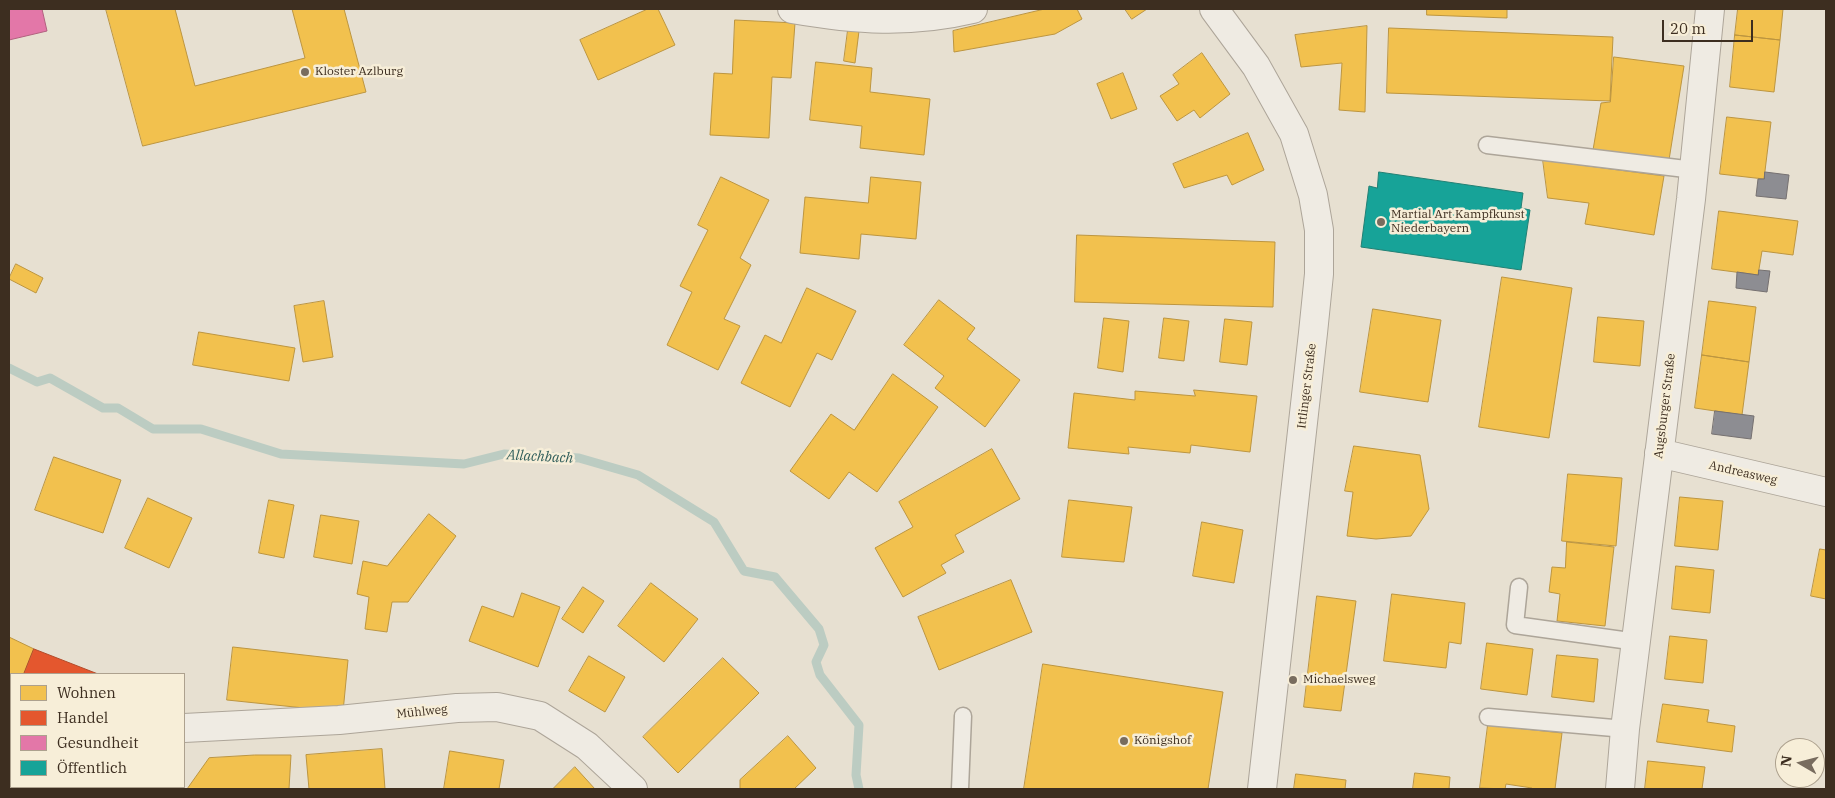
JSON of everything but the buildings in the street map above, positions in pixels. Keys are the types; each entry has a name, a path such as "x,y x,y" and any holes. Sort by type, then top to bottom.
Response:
{"street":[{"path":"792,9 838,17 890,19 946,15 973,9"},
{"name":"Ittlinger Straße","path":"1214,9 1256,66 1294,134 1313,195 1319,230 1319,274 1262,789"},
{"name":"Augsburger Straße","path":"1620,789 1625,729 1694,170 1710,9"},
{"name":"Andreasweg","path":"1659,453 1826,492"},
{"name":"Mühlweg","path":"185,728 339,720 457,708 497,707 540,716 587,746 633,789"}],"lane":[{"path":"1487,145 1694,170"},
{"path":"1519,587 1515,625 1637,642"},
{"path":"960,789 963,716"},
{"path":"1488,717 1625,729"}],"waterway":[{"name":"Allachbach","path":"9,368 37,382 50,378 103,408 118,408 153,429 201,429 281,454 464,464 504,454 579,458 638,475 714,522 744,571 775,577 819,629 824,645 816,662 820,675 859,725 856,775 859,789"}],"place":[{"name":"Kloster Azlburg","path":"305,72"},
{"name":"Martial Art Kampfkunst Niederbayern","path":"1381,222"},
{"name":"Michaelsweg","path":"1293,680"},
{"name":"Königshof","path":"1124,741"}]}
